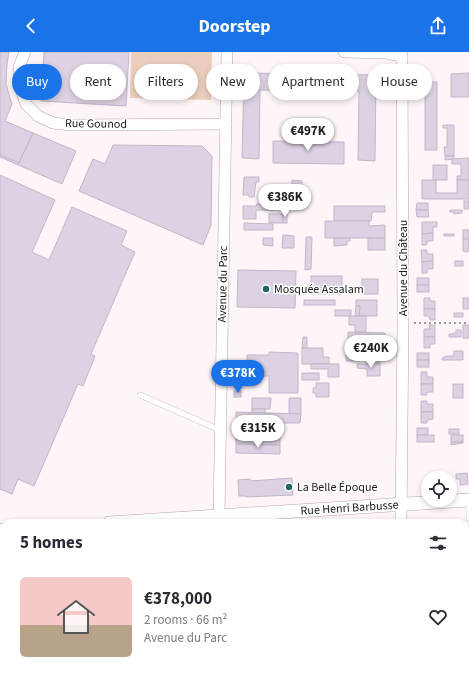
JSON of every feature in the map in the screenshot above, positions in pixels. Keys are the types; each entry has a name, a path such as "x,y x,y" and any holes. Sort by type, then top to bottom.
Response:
{"street":[{"name":"Rue Gounod","path":"25,52 19,67 20,88 26,104 38,116 53,123 71,125 226,124"},
{"name":"Avenue du Parc","path":"219,516 227,52"},
{"path":"344,52 407,54"},
{"name":"Avenue du Château","path":"400,519 407,54"},
{"name":"Rue Henri Barbusse","path":"204,519 219,516 469,500"}],"lane":[{"path":"140,395 221,430"},
{"path":"469,500 469,518"}],"path":[{"path":"403,322 469,322"}],"shaded area":[{"path":"131,52 212,52 212,64 206,64 206,100 198,100 198,64 134,64 134,98 130,98"}],"building":[{"path":"0,52 9,52 6,83 12,104 5,121 33,133 19,163 0,155"},
{"path":"44,52 129,52 126,106 41,101 62,100 62,64 43,64"},
{"path":"260,73 268,73 268,90 260,90"},
{"path":"469,73 469,97 451,97 451,74"},
{"path":"359,75 367,75 367,100 376,100 375,161 358,160"},
{"path":"432,82 437,82 437,150 425,150 425,100 432,100"},
{"path":"243,100 260,100 259,159 242,158"},
{"path":"443,125 454,125 454,156 445,156 444,147 447,147 447,128 443,128"},
{"path":"33,133 76,151 62,184 0,157 0,155 19,163"},
{"path":"273,141 344,142 344,164 273,163"},
{"path":"113,145 202,146 212,156 211,225 203,245 79,191 93,159 105,164"},
{"path":"445,156 454,156 454,159 445,160"},
{"path":"469,158 469,180 457,180 457,176 461,176 461,164 452,164 452,159"},
{"path":"433,165 447,165 447,180 433,180"},
{"path":"0,175 55,200 32,252 49,260 72,207 127,231 121,245 135,252 91,354 95,356 83,386 78,384 34,486 18,479 12,494 0,489"},
{"path":"244,177 259,177 259,182 256,182 254,197 243,195"},
{"path":"292,180 302,181 302,201 292,201"},
{"path":"422,180 436,180 436,193 457,193 457,180 469,180 469,199 422,199"},
{"path":"464,201 469,201 469,209 464,209"},
{"path":"417,203 428,203 428,210 416,210"},
{"path":"256,204 276,205 276,210 256,210 256,219 243,219 243,206 257,206"},
{"path":"334,206 385,206 385,212 372,212 371,221 334,221"},
{"path":"416,210 428,210 429,217 417,217"},
{"path":"450,210 462,210 462,213 454,214 454,212 450,212"},
{"path":"269,214 283,214 283,223 269,223"},
{"path":"283,214 287,214 287,223 283,223"},
{"path":"325,221 369,221 369,226 385,225 385,238 325,238"},
{"path":"422,222 437,222 437,227 433,227 433,233 422,234"},
{"path":"244,223 273,224 273,230 244,230"},
{"path":"463,230 469,230 469,239 463,239"},
{"path":"433,233 433,241 427,241 427,245 422,245 422,234"},
{"path":"444,234 454,234 454,236 444,236"},
{"path":"283,235 294,236 294,248 282,248"},
{"path":"306,237 312,237 311,269 305,270"},
{"path":"263,238 273,238 273,246 263,245"},
{"path":"334,238 350,238 350,241 347,241 347,245 334,246"},
{"path":"368,238 385,238 385,250 368,250"},
{"path":"463,239 469,239 468,252 463,251"},
{"path":"421,250 427,250 427,254 433,254 433,261 422,262"},
{"path":"433,261 433,269 427,269 427,273 422,273 422,262"},
{"path":"455,261 463,261 463,266 455,266"},
{"name":"Mosquée Assalam","path":"238,270 296,271 295,308 237,307"},
{"path":"311,276 342,276 342,294 311,294"},
{"path":"417,278 429,278 429,285 417,285"},
{"path":"362,279 378,279 378,294 362,294"},
{"path":"417,285 429,285 429,292 417,292"},
{"path":"424,298 430,298 430,301 435,301 435,309 424,309"},
{"path":"463,298 469,298 469,309 463,309"},
{"path":"304,300 335,300 335,305 304,305"},
{"path":"356,300 377,300 377,316 359,316 360,306 356,306"},
{"path":"356,306 360,306 359,316 355,316"},
{"path":"424,309 435,309 435,320 430,320 429,316 424,316"},
{"path":"335,310 351,310 351,316 335,316"},
{"path":"454,313 463,313 463,317 454,317"},
{"path":"349,316 366,316 366,332 355,332 355,325 349,325"},
{"path":"429,325 435,325 435,337 424,337 424,329 430,329"},
{"path":"463,325 469,325 469,338 463,338"},
{"path":"456,330 461,330 461,337 449,337 449,334 456,333"},
{"path":"348,332 385,333 385,348 370,348 370,335 362,336 362,339 348,339"},
{"path":"303,337 307,337 307,348 302,348"},
{"path":"424,337 435,337 435,344 430,344 430,348 424,348"},
{"path":"302,348 323,348 323,357 329,357 329,364 302,364"},
{"path":"346,348 359,348 359,361 346,361"},
{"path":"454,351 463,351 463,360 442,360 443,357 446,356 454,356"},
{"path":"269,352 298,353 298,393 269,393 269,376 247,376 247,374 240,374 240,364 247,364 247,355 269,355"},
{"path":"417,353 429,353 429,360 417,360"},
{"path":"369,359 380,359 380,364 369,364"},
{"path":"417,360 429,360 429,367 417,367"},
{"path":"311,364 339,364 339,377 328,377 328,369 311,369"},
{"path":"357,364 380,364 380,376 367,376 367,369 357,368"},
{"path":"421,372 427,372 427,377 433,377 433,384 421,384"},
{"path":"302,373 319,373 319,380 302,380"},
{"path":"316,383 329,383 329,397 316,397 316,393 313,393 313,388 316,388"},
{"path":"421,384 433,384 433,392 427,392 427,395 421,395"},
{"path":"453,384 463,384 463,398 453,398"},
{"path":"234,391 241,391 241,397 234,397"},
{"path":"252,398 271,398 270,409 252,409"},
{"path":"289,398 301,398 301,414 289,413"},
{"path":"421,401 427,401 427,404 433,404 433,412 421,412"},
{"path":"252,409 265,409 265,413 252,413"},
{"path":"236,412 301,414 300,423 280,423 280,445 236,444"},
{"path":"421,412 433,412 433,419 427,420 427,423 421,423"},
{"path":"417,428 428,428 428,435 417,435"},
{"path":"449,429 459,429 459,434 449,434"},
{"path":"417,435 434,435 434,442 417,442"},
{"path":"451,435 463,435 463,442 451,442"},
{"path":"451,442 463,442 463,443 451,445"},
{"path":"236,444 280,445 280,454 236,453"},
{"path":"467,473 468,484 460,485 460,479 457,479 457,474"},
{"path":"292,478 293,495 239,496 238,480 250,479 250,481"}],"place":[{"name":"Mosquée Assalam","path":"266,289"},
{"name":"La Belle Époque","path":"289,487"}]}
